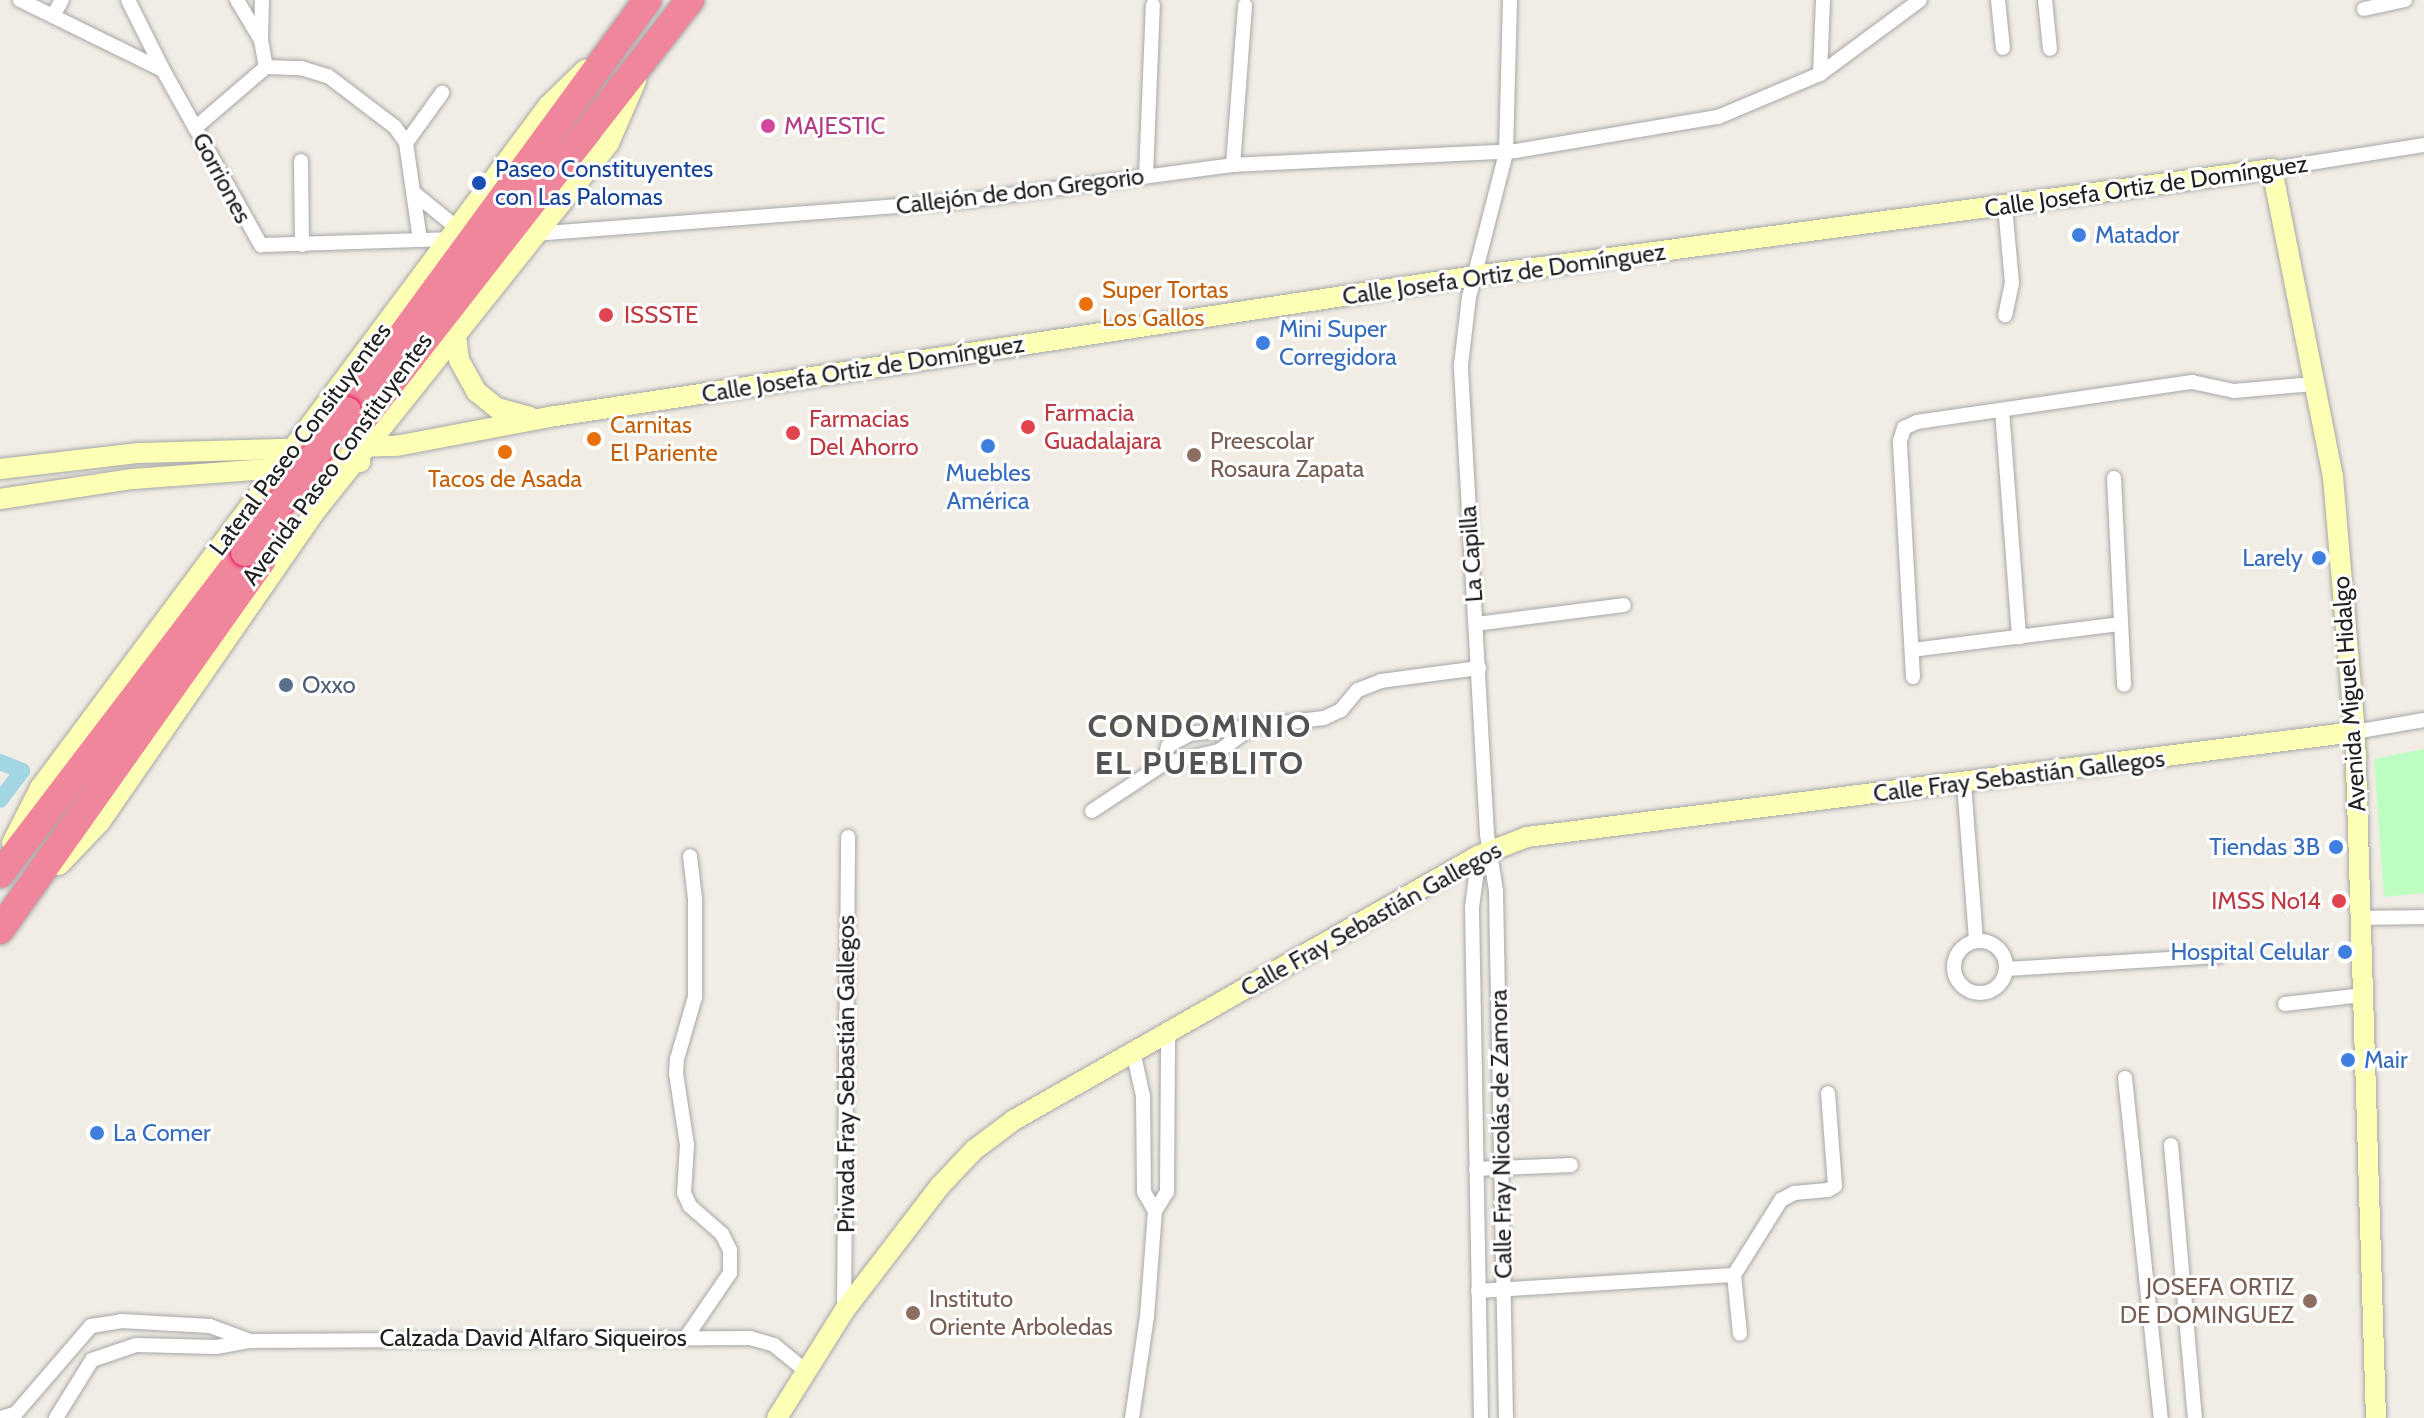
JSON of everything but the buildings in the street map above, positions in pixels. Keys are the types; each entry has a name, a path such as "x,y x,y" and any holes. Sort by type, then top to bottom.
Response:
{"highway":[{"name":"Avenida Paseo Constituyentes","path":"6,922 86,784 245,552 648,0"},
{"name":"Avenida Paseo Constituyentes","path":"0,874 86,784 362,420 690,0"}],"street":[{"path":"20,0 163,70"},
{"path":"53,16 62,0"},
{"name":"Gorriones","path":"128,0 163,70 261,245 420,240 453,234"},
{"path":"237,0 261,40"},
{"path":"262,0 261,40 266,67"},
{"name":"La Capilla","path":"1485,847 1479,668 1461,365 1475,276 1506,153 1510,0"},
{"path":"1820,74 1823,0"},
{"path":"1895,0 1895,19"},
{"name":"Callejón de don Gregorio","path":"534,234 971,200 1233,165 1506,153 1718,117 1820,74 1920,0"},
{"path":"1998,0 2003,48"},
{"path":"2045,0 2050,49"},
{"path":"2364,9 2405,0"},
{"path":"1146,176 1153,5"},
{"path":"1233,165 1245,5"},
{"name":"Lateral Paseo Consituyentes","path":"0,865 40,788 548,106 625,30"},
{"path":"6,922 100,822 317,509 609,143 649,53"},
{"path":"195,128 266,67 301,68 328,76 395,127 406,143 420,240"},
{"path":"406,143 442,93"},
{"name":"Calle Josefa Ortiz de Domínguez","path":"0,469 139,453 396,446 538,418 1475,276 2005,206 2424,145"},
{"path":"301,161 302,245"},
{"name":"Avenida Miguel Hidalgo","path":"2272,169 2333,477 2355,732 2376,1418"},
{"path":"414,193 453,234"},
{"path":"2005,206 2012,283 2005,315"},
{"path":"456,336 459,360 477,392 509,413 538,418"},
{"path":"1913,677 1900,441 1904,428 1917,422 2192,382 2234,391 2313,384"},
{"path":"2002,410 2019,637"},
{"name":"Calle Josefa Ortiz de Domínguez","path":"0,499 133,479 354,464 396,446"},
{"path":"133,479 141,465 139,453"},
{"path":"2114,478 2124,685"},
{"path":"257,498 281,514 317,509"},
{"path":"231,532 257,529 274,533 284,555"},
{"path":"1476,624 1624,605"},
{"path":"1912,650 2120,624"},
{"path":"1163,764 1168,746 1190,734 1324,718 1341,710 1358,690 1381,681 1479,668"},
{"name":"Calle Fray Sebastián Gallegos","path":"777,1418 844,1311 940,1186 974,1150 1014,1120 1485,847 1527,837 1964,784 2424,720"},
{"path":"1092,811 1163,764 1219,751 1251,728"},
{"path":"1964,784 1976,941"},
{"name":"Privada Fray Sebastián Gallegos","path":"844,1311 848,837"},
{"name":"Calle Fray Nicolás de Zamora","path":"1485,847 1496,891 1506,1418"},
{"name":"Calle Fray Nicolás de Zamora","path":"1481,1418 1472,908 1485,847"},
{"path":"687,1336 730,1273 730,1250 722,1234 690,1206 684,1193 687,1145 676,1073 695,997 695,899 690,856"},
{"path":"2360,918 2424,917"},
{"path":"1976,941 1994,944 2001,951 2006,969 2002,982 1994,990 1973,993 1956,980 1954,959 1959,950 1976,941"},
{"path":"2006,969 2219,956"},
{"path":"2285,1004 2363,995"},
{"path":"1132,1418 1147,1317 1155,1211 1167,1192 1168,1030"},
{"path":"1133,1051 1143,1096 1144,1192 1155,1211"},
{"path":"2125,1078 2161,1418"},
{"path":"1740,1334 1734,1275 1781,1200 1794,1193 1828,1190 1835,1186 1828,1093"},
{"path":"2171,1145 2195,1418"},
{"path":"1476,1169 1571,1165"},
{"path":"1478,1291 1734,1275"},
{"name":"Calzada David Alfaro Siqueiros","path":"1,1418 16,1413 91,1326 121,1321 210,1326 250,1341"},
{"name":"Calzada David Alfaro Siqueiros","path":"56,1418 92,1360 136,1345 216,1347 250,1341 750,1338 774,1345 806,1371"}],"green space":[{"path":"2424,749 2424,893 2384,897 2374,759"}],"waterway":[{"path":"0,762 22,771 0,800"}],"place":[{"name":"MAJESTIC","path":"768,126"},
{"name":"Paseo Constituyentes con Las Palomas","path":"479,183"},
{"name":"Matador","path":"2079,235"},
{"name":"Super Tortas Los Gallos","path":"1086,304"},
{"name":"ISSSTE","path":"606,315"},
{"name":"Mini Super Corregidora","path":"1263,343"},
{"name":"Farmacia Guadalajara","path":"1028,427"},
{"name":"Farmacias Del Ahorro","path":"793,433"},
{"name":"Carnitas El Pariente","path":"594,439"},
{"name":"Muebles América","path":"988,446"},
{"name":"Tacos de Asada","path":"505,452"},
{"name":"Preescolar Rosaura Zapata","path":"1194,455"},
{"name":"Larely","path":"2319,558"},
{"name":"Oxxo","path":"286,685"},
{"name":"Tiendas 3B","path":"2336,847"},
{"name":"IMSS No14","path":"2339,901"},
{"name":"Hospital Celular","path":"2345,952"},
{"name":"Mair","path":"2348,1060"},
{"name":"La Comer","path":"97,1133"},
{"name":"JOSEFA ORTIZ DE DOMINGUEZ","path":"2310,1301"},
{"name":"Instituto Oriente Arboledas","path":"913,1313"}],"district":[{"name":"CONDOMINIO EL PUEBLITO","path":"1200,746"}]}
